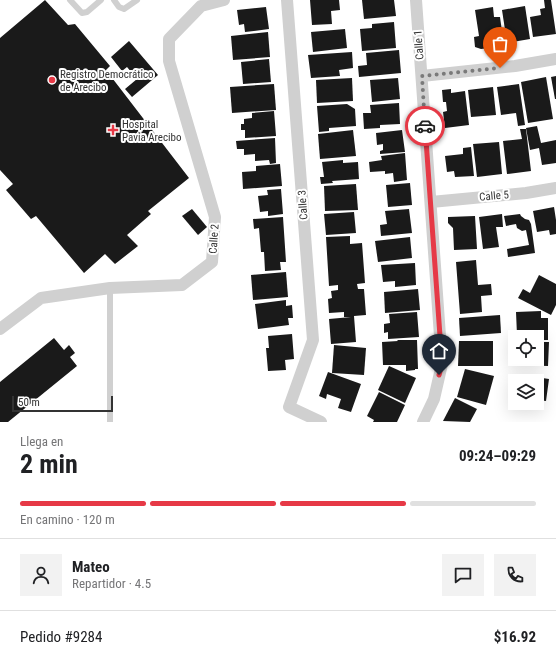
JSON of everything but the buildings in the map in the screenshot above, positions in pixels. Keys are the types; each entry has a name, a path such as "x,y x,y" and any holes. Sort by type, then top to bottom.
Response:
{"street":[{"name":"Calle 2","path":"0,329 41,298 110,288 182,285 212,262 215,217 169,61 169,39 201,6 224,0"},
{"name":"Calle 3","path":"287,0 313,340 289,407 321,422"},
{"name":"Calle 1","path":"416,0 442,364 434,399 423,422"},
{"path":"422,76 515,66 556,58"},
{"name":"Calle 5","path":"431,202 526,193 556,188"}],"lane":[{"path":"70,0 82,13 87,12 101,0"},
{"path":"114,0 119,7 124,9 137,0"},
{"path":"110,288 110,422"}],"way so far":[{"path":"425,126 422,76 500,68"}],"place":[{"name":"Registro Democrático de Arecibo","path":"52,80"},
{"name":"Hospital Pavia Arecibo","path":"113,130"}],"route":[{"path":"425,126 442,364 439,375"}]}
